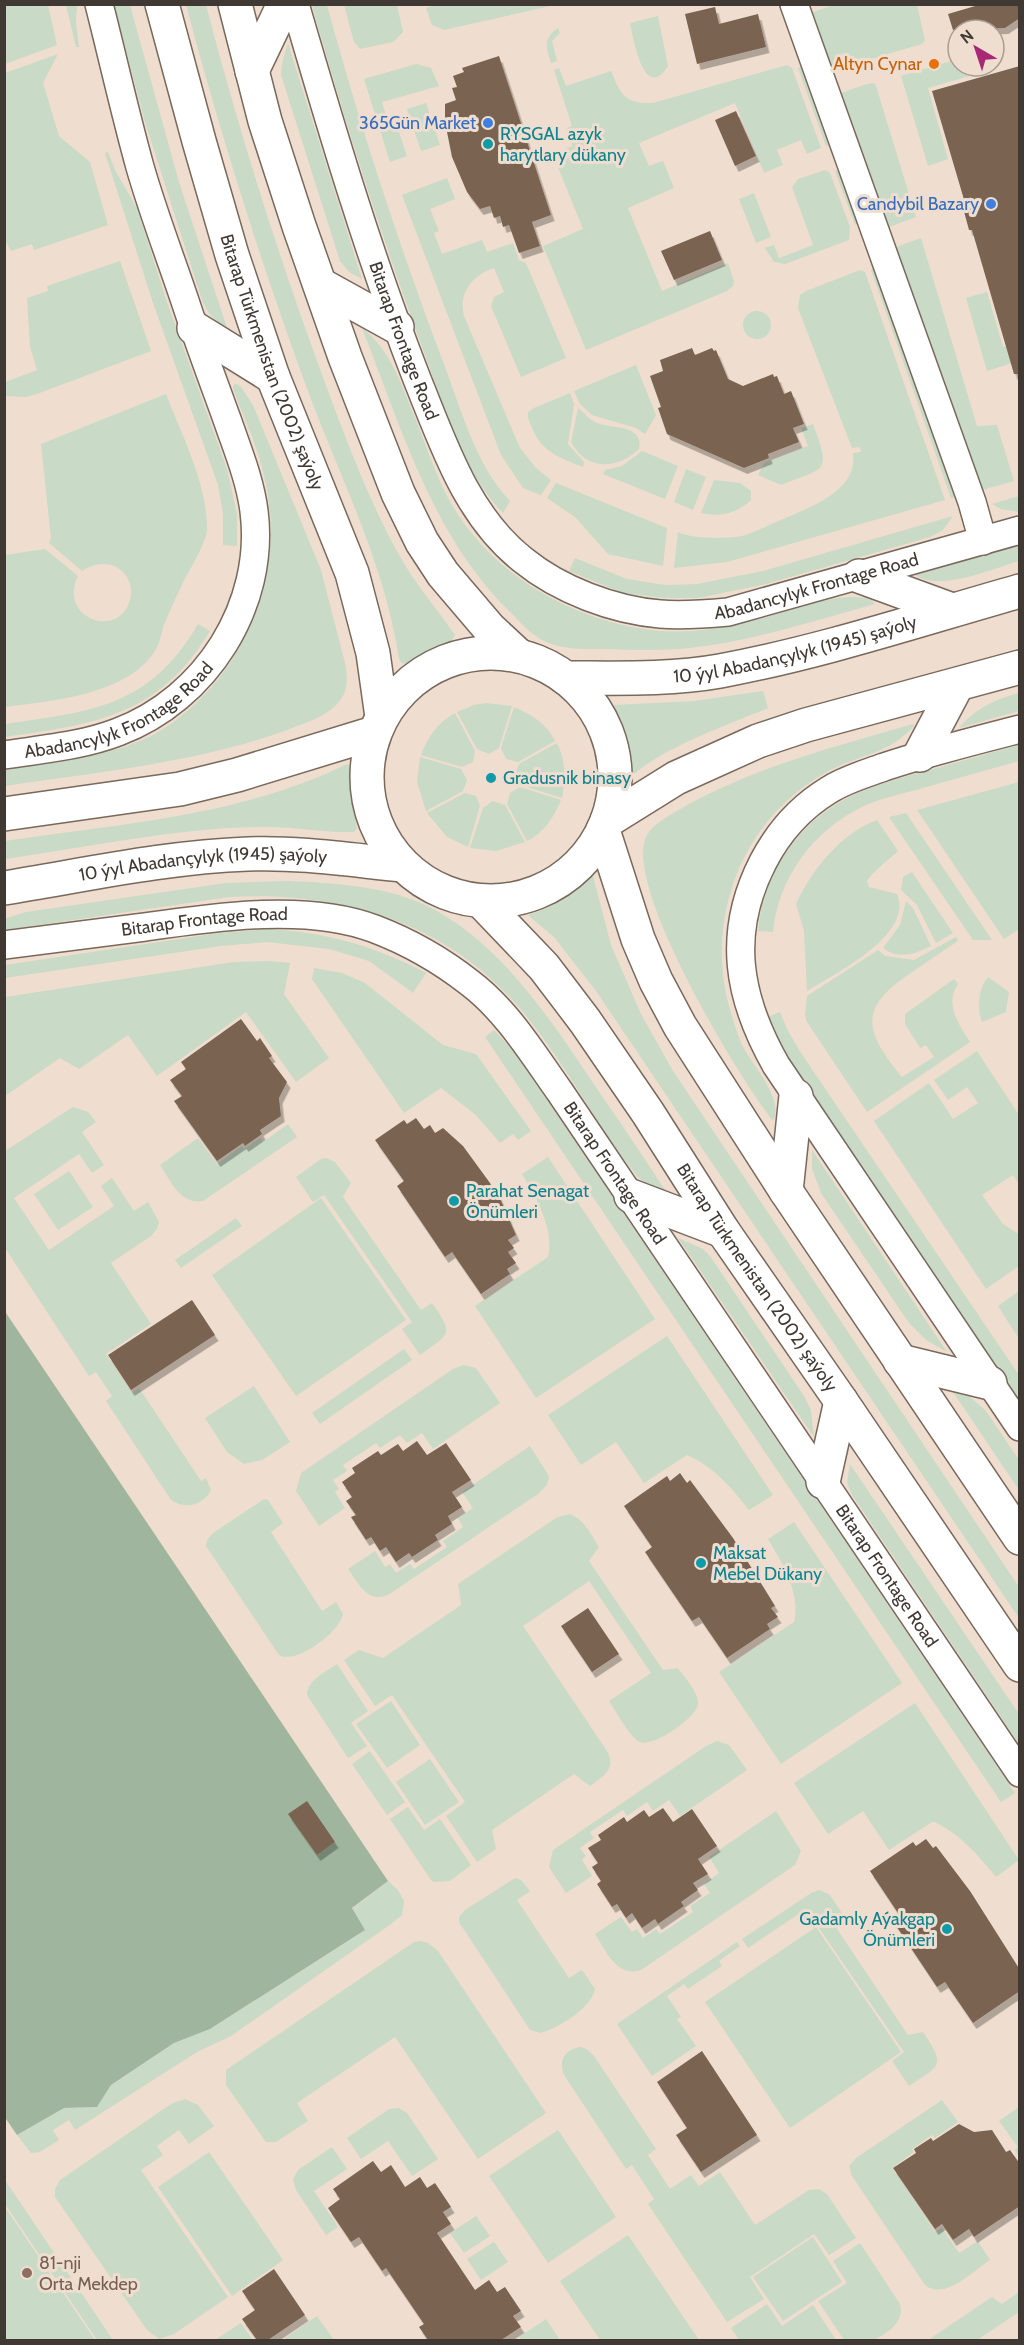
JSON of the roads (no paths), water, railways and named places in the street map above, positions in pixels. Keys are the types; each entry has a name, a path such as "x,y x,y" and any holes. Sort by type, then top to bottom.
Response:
{"main road":[{"name":"Bitarap Türkmenistan (2002) şaýoly","path":"162,4 232,255 273,377 352,573 373,654 378,725"},
{"path":"235,4 266,120 345,357 407,514 443,574 482,620 518,656"},
{"path":"252,71 284,4"},
{"path":"321,285 397,327"},
{"path":"194,328 273,377"},
{"path":"859,576 952,610"},
{"name":"10 ýyl Abadançylyk (1945) şaýoly","path":"566,678 630,678 718,671 788,656 1020,591"},
{"path":"483,653 518,656 551,668 566,678 591,703 608,734 615,768 615,786 605,825 590,852 578,865 550,886 516,899 481,901 455,896 430,886 402,865 381,836 369,803 366,768 378,725 403,689 417,677 440,664 465,655 483,653"},
{"path":"605,825 676,778 758,741 806,724 1020,667"},
{"path":"920,755 957,685"},
{"path":"4,814 180,789 237,775 378,725"},
{"path":"605,825 638,939 656,981 680,1026 786,1191 1020,1538"},
{"name":"10 ýyl Abadançylyk (1945) şaýoly","path":"4,888 176,860 248,854 313,856 402,865"},
{"name":"Bitarap Türkmenistan (2002) şaýoly","path":"481,901 544,967 585,1021 648,1113 723,1231 1020,1665"},
{"path":"786,1191 796,1096"},
{"path":"631,1196 723,1231"},
{"path":"900,1360 990,1383"},
{"path":"823,1482 841,1401"}],"street":[{"path":"99,4 141,168 194,328"},
{"name":"Bitarap Frontage Road","path":"295,4 352,200 397,327 448,456 471,500 487,522 522,560 546,576 611,605"},
{"path":"794,4 972,502 983,541"},
{"name":"Abadancylyk Frontage Road","path":"4,754 98,739 142,722 179,696 204,671 234,627 251,583 255,557 254,512 245,469 194,328"},
{"name":"Abadancylyk Frontage Road","path":"611,605 660,614 691,615 728,612 1020,530"},
{"path":"1020,729 920,755 849,779 810,803 781,833 769,850 748,897 740,943 746,994 763,1043 796,1096 1020,1427"},
{"name":"Bitarap Frontage Road","path":"4,945 256,914 339,920 374,928 413,946 471,983 498,1009 537,1060 1020,1773"}],"place":[{"name":"Altyn Cynar","path":"934,64"},
{"name":"365Gün Market","path":"488,123"},
{"name":"RYSGAL azyk harytlary dükany","path":"488,144"},
{"name":"Candybil Bazary","path":"991,204"},
{"name":"Gradusnik binasy","path":"491,778"},
{"name":"Parahat Senagat Önümleri","path":"454,1201"},
{"name":"Maksat Mebel Dükany","path":"701,1563"},
{"name":"Gadamly Aýakgap Önümleri","path":"947,1929"},
{"name":"81-nji Orta Mekdep","path":"27,2273"}]}
